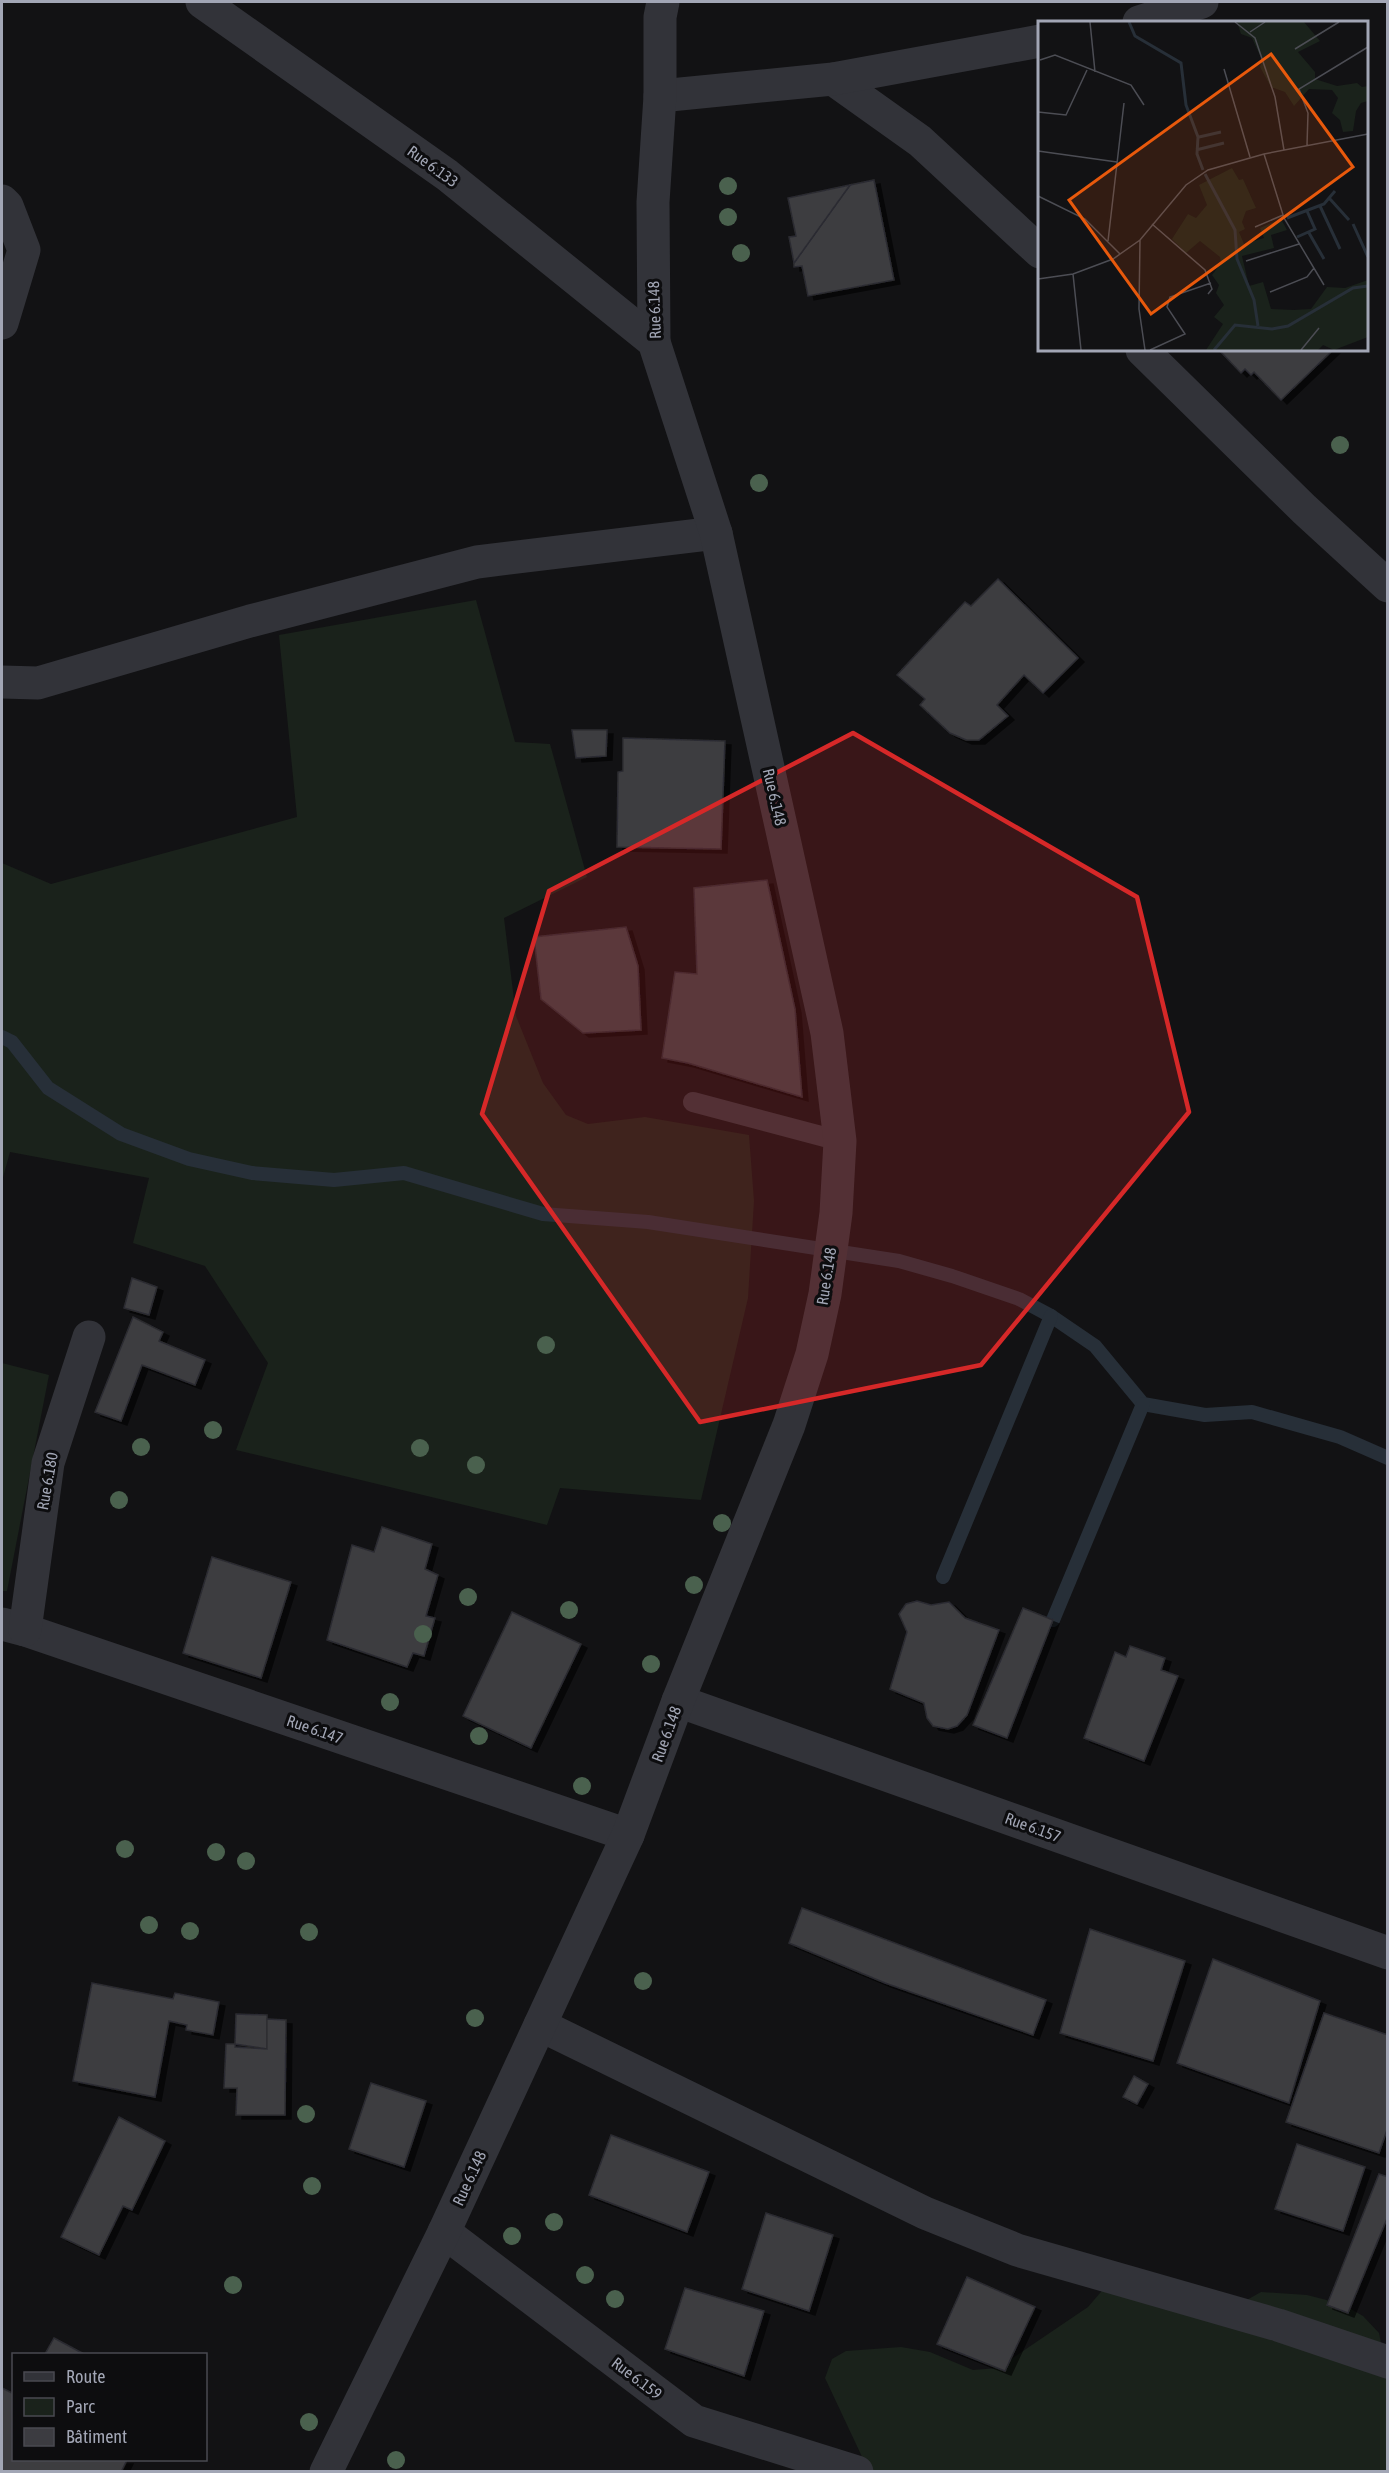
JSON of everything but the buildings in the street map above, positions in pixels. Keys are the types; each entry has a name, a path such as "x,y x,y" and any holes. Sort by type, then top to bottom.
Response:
{"street":[{"name":"Rue 6.133","path":"202,2 447,175 654,342"},
{"name":"Rue 6.148","path":"326,2472 444,2232 628,1835 678,1701 789,1425 812,1354 825,1294 836,1212 840,1141 827,1033 716,533 654,342 652,202 660,96 660,17 663,2"},
{"path":"1142,21 1202,2"},
{"path":"660,96 833,79 1038,41"},
{"path":"833,79 920,141 1038,250"},
{"path":"2,201 7,206 24,250 2,323"},
{"path":"1143,351 1304,509 1388,586"},
{"path":"2,682 38,682 250,621 477,562 716,533"},
{"name":"Rue 6.180","path":"13,1627 48,1462 89,1336"},
{"name":"Rue 6.147","path":"13,1627 628,1835"},
{"name":"Rue 6.157","path":"678,1701 1388,1953"},
{"path":"540,2025 925,2213 1017,2250 1278,2325 1388,2362"},
{"name":"Rue 6.159","path":"444,2232 694,2421 857,2472"}],"lane":[{"path":"693,1102 840,1141"}],"highlighted area":[{"path":"853,733 1137,897 1189,1112 981,1365 700,1422 482,1114 549,891"}],"green space":[{"path":"476,600 515,742 550,744 587,877 504,918 516,1016 543,1083 566,1115 588,1124 645,1117 749,1135 754,1201 748,1298 701,1500 560,1488 547,1525 236,1450 268,1363 205,1266 133,1243 149,1178 10,1152 2,1181 2,863 51,884 297,817 279,635"},
{"path":"2,1363 49,1375 7,1591 2,1591"},
{"path":"1106,2286 1229,2310 1261,2292 1307,2295 1342,2304 1363,2316 1379,2333 1387,2366 1387,2471 866,2471 864,2461 825,2378 832,2359 846,2351 901,2347 930,2352 973,2370 998,2368 1088,2307"}],"waterway":[{"path":"2,1037 12,1042 48,1088 121,1134 189,1159 252,1173 334,1180 404,1173 543,1214 648,1222 899,1261 1019,1299 1051,1316 1095,1346 1143,1404 1205,1415 1252,1412 1340,1437 1388,1458"},
{"path":"943,1577 1051,1316"},
{"path":"1053,1620 1143,1404"}]}
